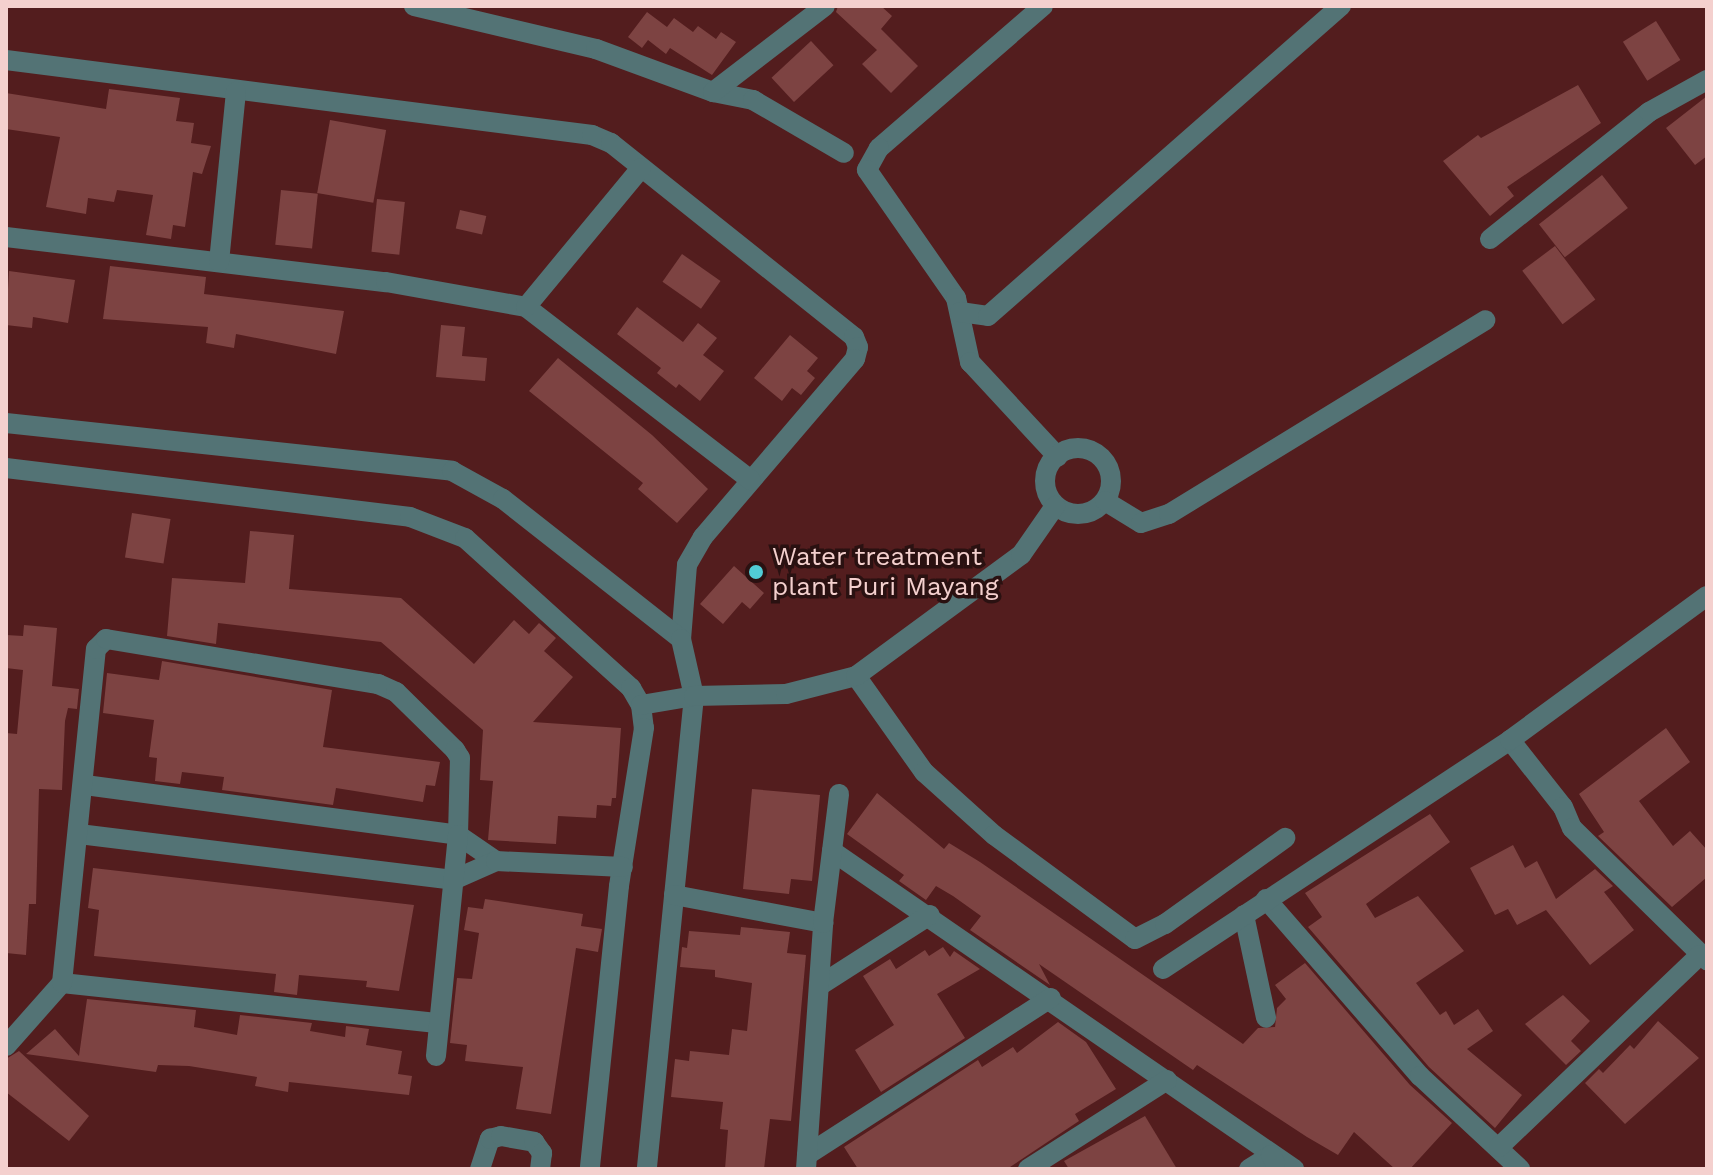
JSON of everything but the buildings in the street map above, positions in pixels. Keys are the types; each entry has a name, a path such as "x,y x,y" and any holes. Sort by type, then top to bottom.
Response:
{"street":[{"path":"414,6 596,49 713,92 753,100 844,153"},
{"path":"713,92 825,6"},
{"path":"1043,6 879,148 867,170 956,298 970,362 1058,457"},
{"path":"960,312 988,316 1341,6"},
{"path":"6,60 236,92 592,135 611,143 854,337 858,347 855,359 703,537 687,565 681,639 694,696 647,1169"},
{"path":"1490,239 1649,112 1707,80"},
{"path":"219,262 236,92"},
{"path":"526,307 641,168"},
{"path":"6,237 386,282 526,307 751,480"},
{"path":"1105,501 1141,523 1169,514 1485,320"},
{"path":"6,423 452,471 503,499 681,639"},
{"path":"1088,448 1102,457 1111,487 1105,501 1076,517 1055,506 1045,493 1044,476 1058,457 1067,449 1088,448"},
{"path":"6,468 410,517 465,538 631,688 641,705 644,728 623,867 590,1169"},
{"path":"641,705 694,696 786,694 856,676 1021,555 1055,506"},
{"path":"1163,969 1510,740 1707,596"},
{"path":"6,1046 62,983 85,785 96,649 106,639 387,688 460,758 458,835 436,1056"},
{"path":"856,676 924,772 994,835 1135,939 1165,924 1285,838"},
{"path":"1499,1147 1704,958 1572,828 1563,807 1510,740"},
{"path":"85,785 458,835 496,861"},
{"path":"807,1162 822,984 823,923 839,794"},
{"path":"79,834 453,880 496,861 623,867"},
{"path":"832,851 1051,998 1275,1162 1294,1169"},
{"path":"674,895 823,923"},
{"path":"1266,899 1420,1076 1520,1169"},
{"path":"822,984 930,915"},
{"path":"1244,915 1266,1018"},
{"path":"62,983 439,1023"},
{"path":"807,1162 1051,998"},
{"path":"1028,1169 1167,1080"},
{"path":"480,1169 490,1139 501,1136 534,1142 542,1153 540,1169"},
{"path":"1249,1169 1275,1162"}],"place":[{"name":"Water treatment plant Puri Mayang","path":"756,572"}]}
